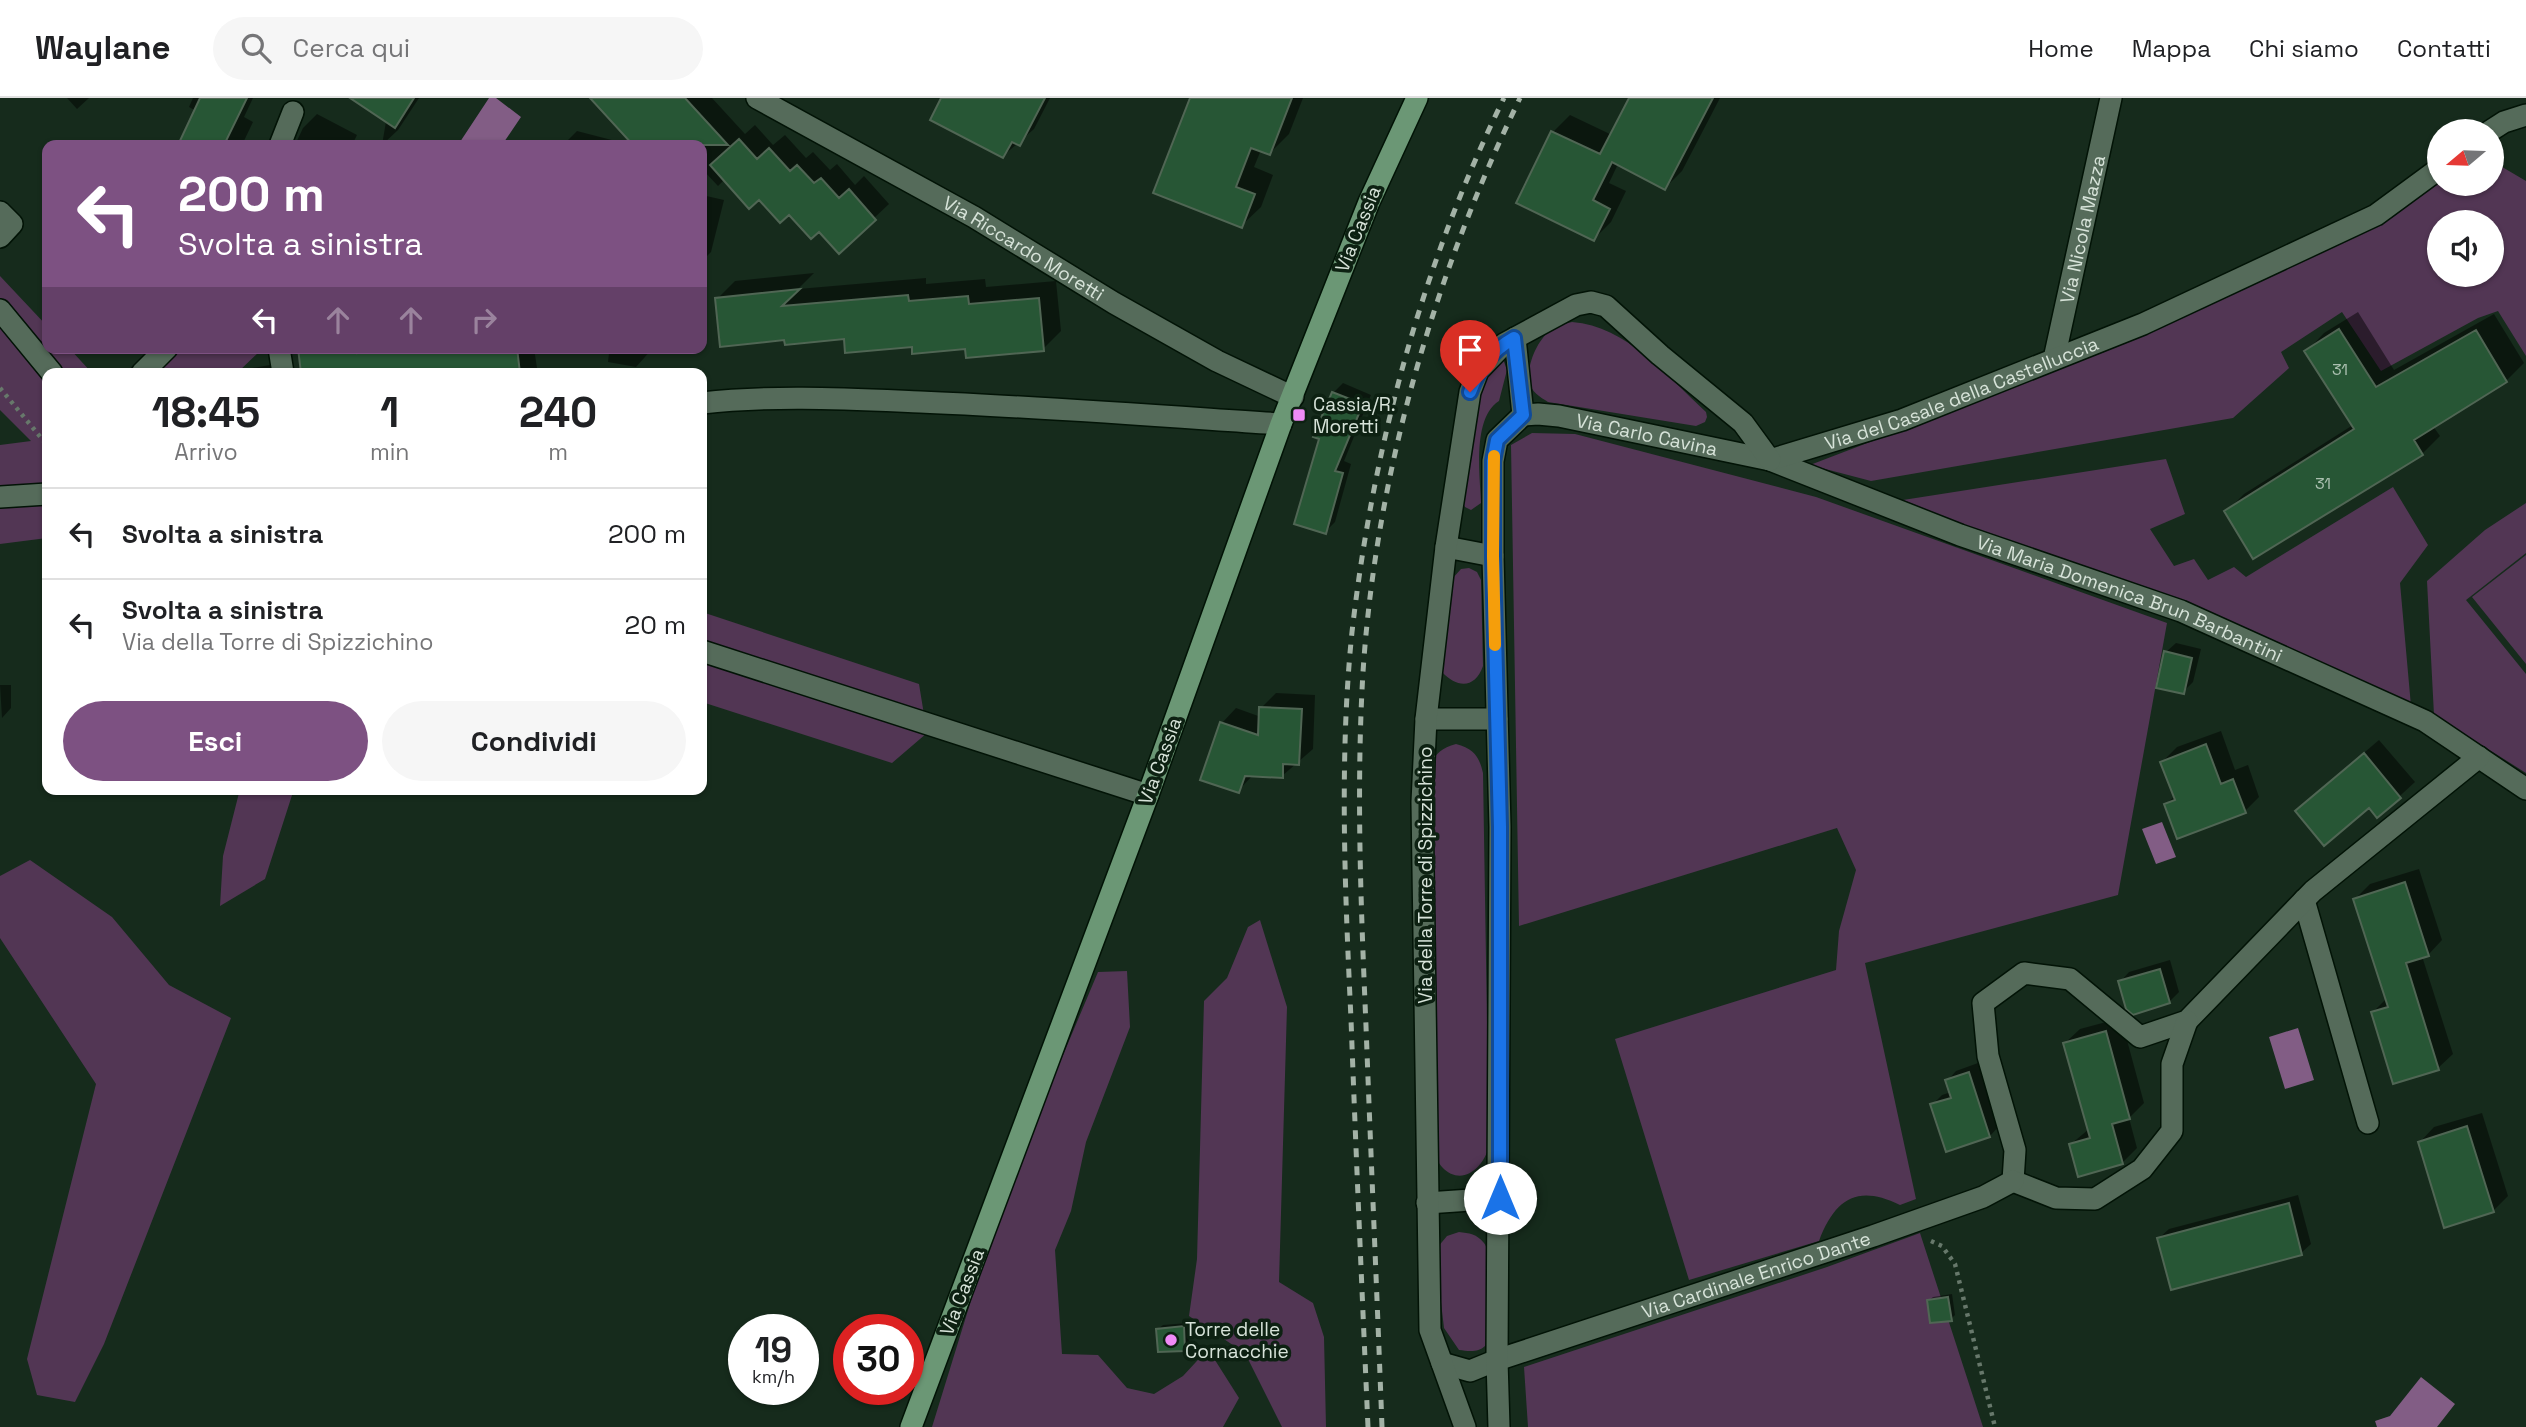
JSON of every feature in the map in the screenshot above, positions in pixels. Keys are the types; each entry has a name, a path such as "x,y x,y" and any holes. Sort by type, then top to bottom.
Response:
{"main road":[{"name":"Via Cassia","path":"911,1427 1148,795 1282,424 1368,202 1417,98"}],"street":[{"name":"Via Riccardo Moretti","path":"757,98 974,216 1114,303 1217,361 1293,397"},
{"name":"Via Nicola Mazza","path":"2054,359 2111,98"},
{"path":"282,140 293,112"},
{"path":"2504,122 2526,115"},
{"name":"Via del Casale della Castelluccia","path":"1770,460 1902,420 2143,324 2376,215 2427,178"},
{"path":"0,212 12,224 0,237"},
{"path":"1499,1427 1497,1360 1500,827 1493,461 1497,440 1523,415 1514,338 1576,305 1591,302 1605,306 1743,423 1770,460"},
{"path":"0,310 48,368"},
{"name":"Via della Torre di Spizzichino","path":"1465,1427 1430,1330 1422,802 1426,719 1446,547 1470,392 1478,371 1491,355 1514,338"},
{"path":"147,368 161,354"},
{"path":"707,403 821,398 1003,405 1282,424"},
{"name":"Via Carlo Cavina","path":"1523,415 1559,416 1770,460"},
{"name":"Via Maria Domenica Brun Barbantini","path":"1770,460 1960,535 2181,611 2424,721 2526,789"},
{"path":"0,497 42,494"},
{"path":"1446,547 1493,556"},
{"path":"707,653 1148,795"},
{"path":"1426,719 1497,719"},
{"path":"2186,1021 2140,1037 2070,979 2024,974 1983,1003 1988,1056 2015,1150 2013,1181 2056,1198 2095,1199 2142,1169 2172,1131 2172,1064 2186,1021 2304,900 2479,757"},
{"path":"2304,900 2368,1123"},
{"name":"Via Cardinale Enrico Dante","path":"1443,1363 1470,1371 1873,1236 1983,1197 2013,1181"},
{"path":"1427,1203 1500,1198"}],"path":[{"path":"0,388 42,440"},
{"path":"1919,1235 1942,1246 1955,1265 1995,1427"}],"shaded area":[{"path":"489,98 496,98 521,117 505,140 461,140"},
{"path":"2504,168 2526,181 2526,356 2498,311 2478,318 2381,371 2342,312 2281,352 2289,368 2233,418 1871,481 1810,465 2104,352 2250,284 2427,186 2427,196 2504,196"},
{"path":"0,276 42,321 42,354 75,354 87,368 42,368 42,539 0,544 0,445 31,441 0,410"},
{"path":"1572,322 1611,333 1645,355 1706,412 1705,422 1696,426 1548,402 1539,396 1529,381 1534,353 1546,334 1558,326"},
{"path":"173,354 257,354 242,368 158,368"},
{"path":"1503,359 1507,370 1499,401 1490,409 1481,434 1481,503 1471,510 1462,502 1478,401 1488,375"},
{"path":"1532,433 1575,434 1816,497 2167,623 2118,895 1865,963 1916,1199 1900,1205 1871,1196 1849,1199 1832,1215 1819,1241 1689,1280 1615,1039 1836,970 1839,931 1856,870 1837,828 1519,926 1511,445"},
{"path":"2166,459 2185,514 2150,529 2174,566 2194,559 2208,580 2234,567 2246,577 2393,487 2428,545 2400,583 2411,706 2184,601 2006,542 1903,500"},
{"path":"2526,503 2526,553 2466,600 2526,674 2526,773 2434,715 2427,581 2485,530"},
{"path":"2526,555 2526,664 2472,597"},
{"path":"1469,568 1477,572 1481,580 1483,666 1475,679 1465,684 1454,681 1442,672 1452,579 1461,569"},
{"path":"707,614 919,684 927,733 892,763 707,704"},
{"path":"1456,744 1475,754 1483,773 1489,1146 1477,1167 1457,1176 1442,1167 1433,1152 1428,771 1438,753"},
{"path":"238,795 292,795 265,879 220,906 223,856"},
{"path":"2162,822 2176,857 2156,864 2142,829"},
{"path":"30,860 112,917 169,985 231,1018 104,1344 75,1402 37,1395 27,1359 96,1084 0,938 0,876"},
{"path":"1260,920 1287,1007 1279,1282 1313,1303 1324,1337 1326,1427 1282,1427 1245,1353 1189,1316 1197,1259 1204,1001 1227,978 1248,927"},
{"path":"1127,971 1130,1027 1086,1142 1071,1211 1055,1250 1062,1354 1098,1355 1127,1388 1154,1394 1183,1376 1208,1349 1239,1398 1223,1427 932,1427 1002,1200 1098,972"},
{"path":"2298,1028 2314,1080 2285,1089 2269,1037"},
{"path":"1459,1232 1473,1234 1484,1243 1490,1263 1491,1327 1485,1346 1476,1351 1459,1350 1444,1328 1437,1248 1447,1236"},
{"path":"1920,1233 1983,1427 1528,1427 1524,1367 1827,1267"},
{"path":"2421,1377 2455,1404 2437,1427 2377,1427 2375,1421 2390,1416"}],"building":[{"path":"200,98 247,98 226,140 180,140"},
{"path":"350,98 414,98 395,128"},
{"path":"590,98 685,98 728,145 707,145 707,140 628,140"},
{"path":"941,98 1045,98 1020,146 1012,142 1003,158 930,120"},
{"path":"1190,98 1292,98 1270,155 1251,148 1236,187 1255,194 1242,228 1153,193"},
{"path":"1629,98 1713,98 1665,190 1612,162 1593,200 1610,209 1594,241 1516,203 1551,131 1600,154"},
{"path":"739,139 757,159 769,148 790,171 797,165 814,183 821,178 839,198 849,189 876,220 839,254 819,232 811,239 789,215 780,223 759,200 749,209 710,165"},
{"path":"800,289 782,306 908,295 909,301 968,296 969,304 1039,298 1044,351 966,358 965,349 912,354 912,347 845,353 844,339 785,345 784,340 720,347 715,298"},
{"path":"2339,329 2376,387 2476,330 2507,382 2414,440 2423,455 2253,559 2224,511 2354,429 2304,351"},
{"path":"299,354 518,354 519,368 300,368"},
{"path":"1332,392 1363,404 1335,471 1343,473 1326,534 1294,524 1319,439 1313,437"},
{"path":"2164,651 2192,658 2184,694 2156,688"},
{"path":"1259,707 1302,709 1299,765 1283,764 1283,778 1245,776 1239,793 1200,780 1220,722 1258,735"},
{"path":"2206,744 2221,784 2233,779 2246,813 2177,839 2164,804 2175,800 2160,762"},
{"path":"2364,753 2401,798 2377,818 2369,808 2324,846 2295,811"},
{"path":"2405,882 2429,956 2406,963 2439,1070 2393,1084 2371,1012 2388,1007 2353,899"},
{"path":"2160,969 2170,1003 2133,1015 2126,1009 2118,981"},
{"path":"2106,1031 2130,1119 2112,1124 2123,1164 2078,1177 2069,1144 2090,1138 2063,1043"},
{"path":"1969,1072 1990,1137 1946,1152 1930,1104 1951,1098 1945,1080"},
{"path":"2467,1126 2494,1212 2444,1228 2418,1142"},
{"path":"2289,1203 2302,1255 2171,1290 2157,1238"},
{"path":"1948,1297 1952,1321 1930,1323 1927,1300"},
{"name":"Torre delle Cornacchie","path":"1184,1326 1185,1351 1158,1352 1156,1329"}],"railway":[{"path":"1368,1427 1345,874 1344,776 1352,632 1373,494 1405,358 1449,226 1504,98"},
{"path":"1382,1427 1360,849 1361,716 1370,598 1381,524 1414,378 1461,235 1520,98"}],"slow traffic":[{"path":"1494,456 1495,645"}],"place":[{"name":"Cassia/R. Moretti","path":"1299,415"},
{"name":"Torre delle Cornacchie","path":"1171,1340"}],"route":[{"path":"1470,392 1478,371 1491,355 1514,338 1523,415 1497,440 1493,461 1500,827 1500,1198"}]}
